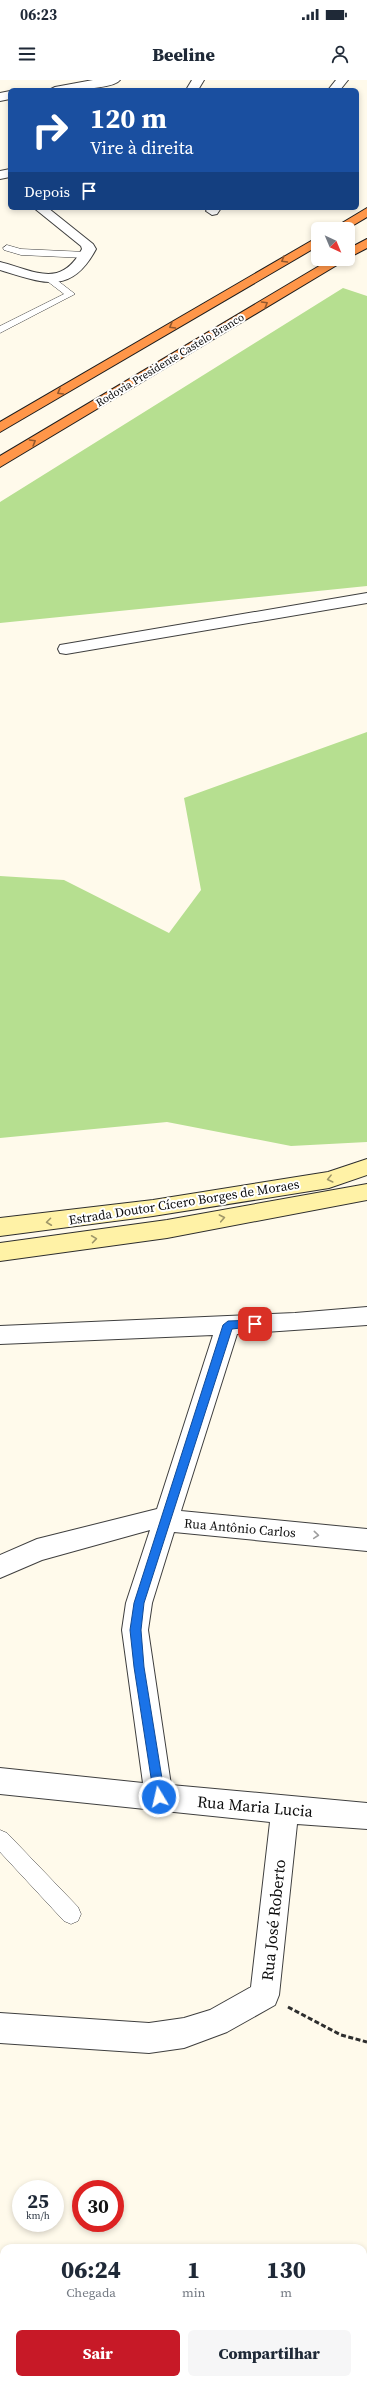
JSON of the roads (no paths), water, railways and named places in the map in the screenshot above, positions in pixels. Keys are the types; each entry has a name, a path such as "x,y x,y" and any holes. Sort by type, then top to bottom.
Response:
{"highway":[{"path":"350,222 367,212"},
{"path":"355,250 367,243"},
{"path":"0,428 311,245"},
{"name":"Rodovia Presidente Castelo Branco","path":"0,462 328,266"}],"street":[{"path":"67,88 114,80"},
{"path":"336,88 342,80"},
{"path":"0,266 50,279 64,277 71,273 86,255 89,249 86,244 43,210"},
{"path":"66,649 367,598"},
{"name":"Estrada Doutor Cícero Borges de Moraes","path":"0,1227 153,1208 329,1180 367,1167"},
{"name":"Estrada Doutor Cícero Borges de Moraes","path":"0,1252 167,1229 367,1192"},
{"path":"0,1334 228,1325 367,1316"},
{"path":"159,1797 135,1630 139,1603 228,1325"},
{"name":"Rua Antônio Carlos","path":"0,1567 44,1548 152,1519 367,1540"},
{"name":"Rua Maria Lucia","path":"0,1781 285,1810 367,1816"},
{"name":"Rua José Roberto","path":"0,2028 149,2038 184,2033 217,2022 265,1995 285,1810"}],"lane":[{"path":"7,248 21,252 86,255"},
{"path":"0,330 70,294 50,279"},
{"path":"0,1839 71,1914"}]}
